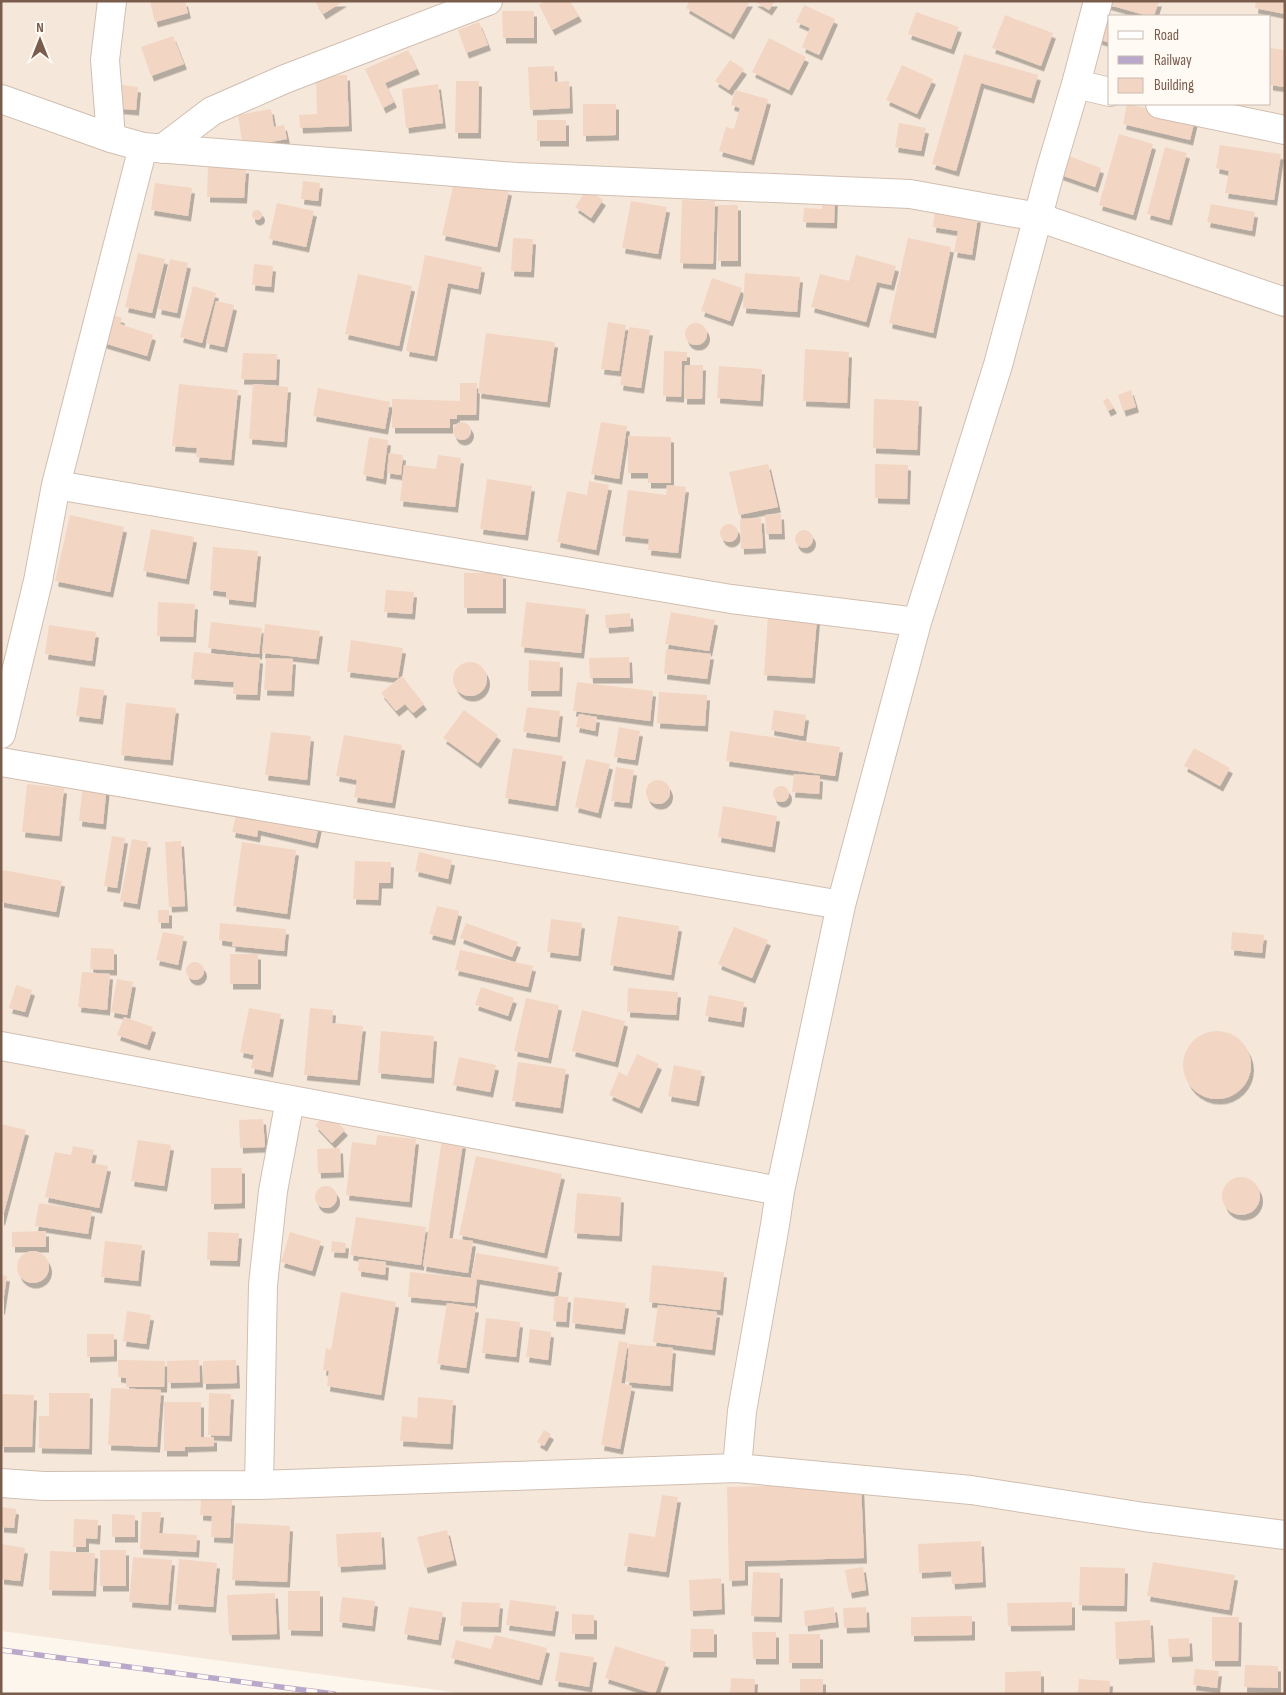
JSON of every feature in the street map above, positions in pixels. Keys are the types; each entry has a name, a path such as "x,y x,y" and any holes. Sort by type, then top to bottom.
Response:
{"street":[{"path":"111,138 105,60 112,1"},
{"path":"1,734 38,581 56,485 153,148 212,111 285,79 488,1"},
{"path":"737,1468 742,1411 780,1192 841,905 916,622 998,365 1098,1"},
{"path":"1076,84 1108,92"},
{"path":"1,98 111,138 153,148 517,177 910,194 1038,217 1285,302"},
{"path":"1165,105 1285,130"},
{"path":"56,485 731,599 916,622"},
{"path":"1,762 841,905"},
{"path":"1,1046 780,1192"},
{"path":"259,1485 263,1285 273,1192 290,1100"},
{"path":"1,1483 44,1486 259,1485 737,1468 971,1490 1144,1517 1285,1535"}],"shaded area":[{"path":"1,1 1285,1 1285,1694 467,1694 1,1631"}],"building":[{"path":"150,1 185,1 188,13 155,22"},
{"path":"315,1 344,1 323,14"},
{"path":"545,1 570,1 579,16 552,30 539,5"},
{"path":"689,1 750,1 731,34 686,8"},
{"path":"754,1 775,1 769,10"},
{"path":"1107,1 1159,1 1154,15 1144,15 1106,4"},
{"path":"1256,1 1285,1 1285,14 1255,8"},
{"path":"804,5 835,19 819,55 802,47 810,28 796,22"},
{"path":"502,11 534,11 534,38 503,38"},
{"path":"916,12 959,27 951,49 908,34"},
{"path":"1005,15 1053,33 1041,66 992,48"},
{"path":"1106,18 1108,19 1108,42 1098,39"},
{"path":"479,22 488,45 466,53 458,30"},
{"path":"173,36 184,64 151,76 141,47"},
{"path":"769,38 806,57 789,90 752,72"},
{"path":"1271,48 1285,50 1284,87 1271,85"},
{"path":"408,50 417,69 385,83 394,102 383,108 365,69"},
{"path":"964,54 1038,75 1031,98 981,83 956,171 932,164"},
{"path":"730,60 744,69 729,90 715,81"},
{"path":"902,65 933,79 917,114 886,100"},
{"path":"554,66 555,82 569,81 570,108 530,110 528,67"},
{"path":"347,75 349,126 300,128 299,115 317,114 316,76"},
{"path":"456,81 479,81 478,133 455,133"},
{"path":"113,84 138,87 136,110 111,108"},
{"path":"438,84 443,123 406,128 402,89"},
{"path":"735,90 768,99 751,160 719,151 726,127 734,129 740,108 731,105"},
{"path":"583,104 616,104 616,135 583,136"},
{"path":"1127,105 1195,119 1190,140 1123,124"},
{"path":"271,109 274,127 284,125 287,139 243,147 238,115"},
{"path":"537,120 566,120 566,141 537,141"},
{"path":"899,123 926,128 921,151 895,147"},
{"path":"1119,134 1153,144 1133,215 1099,205"},
{"path":"1220,145 1281,154 1274,200 1225,193 1229,171 1216,168"},
{"path":"1165,147 1187,153 1169,220 1147,214"},
{"path":"1066,155 1101,168 1095,187 1058,174"},
{"path":"208,167 246,168 244,198 207,197"},
{"path":"455,178 509,190 497,247 442,235"},
{"path":"303,181 320,183 318,201 301,199"},
{"path":"155,183 192,188 188,216 151,210"},
{"path":"587,189 603,200 591,218 575,207"},
{"path":"822,195 835,196 834,223 803,222 804,208 822,209"},
{"path":"682,200 715,201 713,264 680,263"},
{"path":"631,201 667,207 658,254 622,248"},
{"path":"277,203 314,211 306,247 269,239"},
{"path":"1211,204 1255,212 1252,231 1207,222"},
{"path":"718,205 738,205 738,261 718,261"},
{"path":"255,210 259,210 262,215 261,219 255,220 252,217 252,213"},
{"path":"935,210 978,217 972,255 954,252 958,231 933,227"},
{"path":"513,238 533,239 531,272 511,271"},
{"path":"908,238 951,247 933,333 889,323"},
{"path":"138,253 165,259 152,313 125,307"},
{"path":"425,255 482,267 478,289 448,283 434,356 406,351"},
{"path":"856,255 896,266 891,285 877,282 866,322 811,307 820,274 849,281"},
{"path":"170,259 188,263 177,313 158,309"},
{"path":"254,264 273,266 271,287 252,285"},
{"path":"745,273 800,277 797,312 743,308"},
{"path":"358,274 412,286 399,346 345,334"},
{"path":"712,278 742,288 730,321 701,311"},
{"path":"193,286 216,293 202,343 180,337"},
{"path":"216,301 234,305 224,347 206,343"},
{"path":"106,313 122,318 120,324 153,335 147,356 97,341"},
{"path":"608,322 626,325 619,371 601,369"},
{"path":"696,323 704,326 707,334 704,342 696,345 688,342 685,334 688,326"},
{"path":"629,327 650,330 641,388 620,385"},
{"path":"486,333 555,342 547,402 478,393"},
{"path":"805,349 849,352 847,403 803,401"},
{"path":"664,351 687,352 687,361 682,361 681,397 663,396"},
{"path":"243,353 277,354 276,380 241,379"},
{"path":"685,365 703,365 702,399 684,399"},
{"path":"719,366 762,369 760,401 717,398"},
{"path":"460,383 477,383 476,415 457,415 457,419 450,419 450,428 392,428 392,399 460,401"},
{"path":"179,384 238,390 231,460 196,457 197,448 172,446"},
{"path":"253,384 288,387 284,442 249,439"},
{"path":"318,388 390,402 385,429 313,416"},
{"path":"1131,390 1136,407 1123,411 1118,395"},
{"path":"1108,398 1114,408 1108,411 1103,401"},
{"path":"874,399 919,401 917,450 873,448"},
{"path":"462,422 468,425 471,431 468,437 462,440 456,437 453,431 456,425"},
{"path":"601,422 627,426 619,479 591,474"},
{"path":"628,436 671,437 671,483 648,483 648,473 628,473"},
{"path":"369,437 388,440 383,479 363,475"},
{"path":"389,453 403,455 401,475 387,473"},
{"path":"438,455 461,458 455,507 400,501 404,465 436,469"},
{"path":"768,464 778,507 739,515 729,472"},
{"path":"875,464 908,465 907,499 875,498"},
{"path":"487,479 532,486 525,535 480,529"},
{"path":"589,481 609,485 596,550 557,542 567,491 587,495"},
{"path":"667,485 686,487 678,553 648,550 649,539 622,536 628,490 666,495"},
{"path":"781,514 782,534 766,534 765,515"},
{"path":"70,515 124,527 110,592 55,581"},
{"path":"761,518 763,548 741,549 740,519"},
{"path":"729,524 735,527 738,533 735,539 729,542 723,539 720,533 723,527"},
{"path":"151,529 194,537 186,579 143,571"},
{"path":"800,530 808,530 813,535 811,546 800,548 795,543 795,535"},
{"path":"213,547 258,551 253,602 226,599 226,592 210,590"},
{"path":"464,573 503,573 503,608 464,608"},
{"path":"386,590 414,592 412,614 384,612"},
{"path":"158,602 195,604 193,637 157,636"},
{"path":"526,602 586,609 581,653 521,647"},
{"path":"671,612 715,620 709,651 665,644"},
{"path":"630,613 631,626 606,628 605,615"},
{"path":"768,615 817,618 812,678 764,675"},
{"path":"211,622 262,628 259,654 208,648"},
{"path":"265,624 320,631 316,659 262,653"},
{"path":"49,625 96,632 92,661 45,654"},
{"path":"351,640 403,648 398,678 347,672"},
{"path":"666,649 711,654 707,679 664,674"},
{"path":"194,652 260,658 257,695 233,694 234,682 191,679"},
{"path":"629,657 630,678 590,678 589,658"},
{"path":"266,658 293,659 291,691 264,690"},
{"path":"529,660 560,662 559,691 528,691"},
{"path":"470,662 482,667 487,679 482,691 470,696 458,691 453,679 458,667"},
{"path":"402,676 424,704 413,713 405,704 396,711 381,693"},
{"path":"577,682 653,691 650,721 573,711"},
{"path":"80,687 104,690 100,719 76,716"},
{"path":"659,692 707,695 705,726 657,723"},
{"path":"126,703 176,708 170,760 121,755"},
{"path":"527,707 560,711 557,737 523,732"},
{"path":"464,710 498,735 478,763 443,738"},
{"path":"774,710 806,715 803,736 771,730"},
{"path":"579,714 597,717 595,731 576,727"},
{"path":"619,727 640,731 635,760 614,757"},
{"path":"730,731 840,747 835,776 726,761"},
{"path":"271,732 311,736 307,780 265,775"},
{"path":"344,735 402,745 392,803 354,797 357,780 336,776"},
{"path":"513,748 563,756 555,806 505,798"},
{"path":"1194,748 1230,768 1220,786 1184,766"},
{"path":"586,759 610,764 598,813 575,807"},
{"path":"616,767 634,770 629,803 611,801"},
{"path":"794,774 820,776 819,794 792,792"},
{"path":"658,780 667,783 670,792 667,801 658,804 649,801 646,792 649,783"},
{"path":"83,783 107,785 103,824 79,821"},
{"path":"27,784 64,788 59,836 22,832"},
{"path":"778,786 784,786 789,791 787,800 778,802 773,797 773,791"},
{"path":"723,806 777,816 772,847 718,837"},
{"path":"238,807 319,825 315,843 258,830 257,837 232,832"},
{"path":"112,836 125,838 117,888 104,886"},
{"path":"132,839 148,842 137,904 120,901"},
{"path":"181,841 185,906 169,907 165,842"},
{"path":"242,842 296,850 287,914 233,906"},
{"path":"419,852 452,860 448,879 415,871"},
{"path":"355,861 391,862 390,883 379,883 378,900 353,899"},
{"path":"3,870 62,881 56,912 1,902"},
{"path":"437,906 459,911 452,940 429,934"},
{"path":"158,910 169,910 169,923 158,923"},
{"path":"618,916 679,926 671,975 610,965"},
{"path":"551,919 582,923 578,956 547,952"},
{"path":"220,923 286,929 284,951 232,946 233,942 219,940"},
{"path":"466,923 518,942 512,957 460,938"},
{"path":"734,927 768,940 752,978 718,964"},
{"path":"163,932 184,936 178,965 156,960"},
{"path":"1232,932 1264,935 1262,953 1231,950"},
{"path":"91,948 114,949 114,970 90,969"},
{"path":"460,950 533,966 528,987 455,970"},
{"path":"230,954 258,954 258,984 230,984"},
{"path":"195,962 201,965 204,971 201,977 195,980 189,977 186,971 189,965"},
{"path":"82,972 110,974 107,1010 78,1007"},
{"path":"117,979 133,982 127,1015 111,1012"},
{"path":"16,985 32,990 25,1012 9,1008"},
{"path":"481,987 514,998 508,1016 475,1005"},
{"path":"628,988 678,992 676,1015 627,1012"},
{"path":"709,995 744,1002 741,1022 705,1016"},
{"path":"526,998 559,1005 548,1058 514,1051"},
{"path":"249,1008 281,1014 270,1072 251,1068 254,1055 240,1052"},
{"path":"310,1008 333,1010 332,1023 363,1026 357,1080 304,1075"},
{"path":"582,1010 625,1021 615,1062 572,1051"},
{"path":"124,1017 153,1027 147,1045 117,1035"},
{"path":"381,1031 434,1036 431,1078 378,1073"},
{"path":"1217,1031 1230,1034 1241,1041 1248,1052 1251,1065 1248,1078 1241,1089 1230,1096 1217,1099 1204,1096 1193,1089 1186,1078 1183,1065 1186,1052 1193,1041 1204,1034"},
{"path":"637,1054 659,1064 639,1108 609,1095 619,1072 627,1076"},
{"path":"459,1057 496,1065 490,1092 453,1085"},
{"path":"518,1062 566,1069 560,1108 512,1101"},
{"path":"674,1065 702,1071 696,1101 668,1096"},
{"path":"328,1113 345,1130 332,1143 315,1125"},
{"path":"263,1119 265,1147 240,1148 239,1120"},
{"path":"1,1124 26,1130 2,1220 1,1219"},
{"path":"377,1135 416,1139 409,1202 346,1195 352,1142 376,1145"},
{"path":"442,1139 463,1143 449,1238 473,1241 468,1273 423,1266"},
{"path":"138,1140 171,1145 164,1186 131,1181"},
{"path":"73,1146 94,1150 91,1163 108,1166 99,1208 45,1197 55,1152 71,1155"},
{"path":"340,1148 341,1172 318,1173 317,1149"},
{"path":"476,1156 562,1174 544,1253 459,1235"},
{"path":"211,1168 242,1168 242,1203 211,1204"},
{"path":"1241,1177 1255,1182 1260,1196 1255,1210 1241,1215 1227,1210 1222,1196 1227,1182"},
{"path":"326,1186 334,1189 337,1197 334,1205 326,1208 318,1205 315,1197 318,1189"},
{"path":"577,1193 621,1197 619,1236 574,1233"},
{"path":"39,1203 92,1211 88,1234 35,1226"},
{"path":"356,1217 426,1227 421,1265 350,1255"},
{"path":"46,1231 46,1247 12,1247 12,1232"},
{"path":"208,1232 239,1233 237,1261 207,1260"},
{"path":"290,1232 321,1241 312,1271 281,1262"},
{"path":"105,1241 142,1245 138,1281 101,1277"},
{"path":"332,1241 346,1243 345,1253 331,1252"},
{"path":"33,1251 39,1252 44,1256 48,1261 48,1273 44,1278 39,1282 33,1283 27,1282 22,1278 18,1273 17,1267 18,1261 22,1256 27,1252"},
{"path":"476,1253 559,1267 555,1292 477,1279 474,1303 408,1297 410,1272 471,1278"},
{"path":"359,1259 386,1262 385,1275 358,1271"},
{"path":"652,1265 724,1272 720,1310 649,1302"},
{"path":"1,1275 7,1276 2,1309 1,1309"},
{"path":"341,1292 396,1302 381,1395 327,1386 329,1371 323,1370 326,1348 331,1350"},
{"path":"555,1296 568,1297 566,1322 553,1321"},
{"path":"574,1297 626,1303 622,1329 572,1323"},
{"path":"447,1303 476,1307 466,1368 437,1364"},
{"path":"658,1305 717,1312 712,1350 653,1342"},
{"path":"127,1311 151,1315 146,1344 123,1341"},
{"path":"486,1318 520,1322 516,1357 482,1353"},
{"path":"530,1329 551,1332 548,1360 526,1357"},
{"path":"87,1334 114,1334 114,1356 87,1357"},
{"path":"619,1341 628,1343 621,1383 632,1386 620,1449 601,1445"},
{"path":"629,1344 673,1348 670,1386 626,1382"},
{"path":"118,1360 165,1361 164,1387 126,1387 126,1378 118,1377"},
{"path":"199,1360 200,1382 168,1383 167,1361"},
{"path":"236,1360 237,1383 203,1384 203,1361"},
{"path":"111,1388 161,1390 157,1447 108,1445"},
{"path":"49,1393 90,1393 89,1449 39,1448 39,1416 49,1416"},
{"path":"209,1393 231,1394 229,1436 208,1435"},
{"path":"1,1394 34,1395 32,1447 1,1447"},
{"path":"418,1397 453,1400 450,1444 400,1441 402,1416 417,1418"},
{"path":"164,1402 201,1402 201,1437 214,1437 214,1446 185,1447 185,1451 164,1451"},
{"path":"544,1430 551,1434 544,1446 537,1442"},
{"path":"861,1483 864,1558 745,1561 745,1580 729,1581 727,1487"},
{"path":"662,1495 678,1497 666,1572 624,1566 629,1533 655,1537"},
{"path":"201,1499 232,1500 230,1538 211,1537 212,1516 200,1515"},
{"path":"1,1507 16,1509 14,1528 1,1527"},
{"path":"142,1512 161,1512 159,1533 197,1535 196,1552 140,1549"},
{"path":"112,1514 135,1515 135,1537 112,1537"},
{"path":"74,1519 98,1520 97,1539 86,1538 86,1547 73,1547"},
{"path":"235,1523 290,1526 287,1582 232,1580"},
{"path":"447,1530 454,1560 425,1568 417,1537"},
{"path":"381,1532 383,1564 338,1567 336,1534"},
{"path":"981,1541 983,1582 952,1584 951,1571 919,1573 918,1544"},
{"path":"1,1544 25,1548 20,1581 1,1579"},
{"path":"100,1550 126,1550 126,1586 100,1586"},
{"path":"50,1551 95,1553 93,1591 49,1590"},
{"path":"133,1557 172,1560 168,1605 129,1602"},
{"path":"179,1559 217,1563 213,1607 175,1604"},
{"path":"1153,1562 1235,1575 1229,1610 1147,1596"},
{"path":"863,1567 866,1590 849,1593 845,1570"},
{"path":"1080,1567 1125,1568 1124,1606 1079,1605"},
{"path":"753,1572 780,1573 779,1617 751,1616"},
{"path":"721,1578 722,1609 690,1611 689,1580"},
{"path":"288,1591 320,1591 320,1631 288,1630"},
{"path":"275,1593 277,1634 229,1635 227,1595"},
{"path":"342,1597 375,1601 372,1626 339,1622"},
{"path":"510,1600 556,1606 552,1631 506,1625"},
{"path":"462,1602 500,1603 498,1627 460,1626"},
{"path":"1072,1602 1072,1625 1008,1626 1007,1603"},
{"path":"409,1607 443,1612 438,1640 404,1634"},
{"path":"834,1607 836,1622 805,1626 804,1611"},
{"path":"866,1607 867,1627 844,1628 843,1608"},
{"path":"572,1614 594,1615 594,1634 572,1634"},
{"path":"972,1616 972,1635 911,1636 911,1617"},
{"path":"1212,1617 1239,1617 1238,1661 1212,1661"},
{"path":"1150,1620 1152,1657 1116,1659 1115,1622"},
{"path":"691,1629 714,1629 714,1652 690,1652"},
{"path":"752,1632 776,1632 776,1659 753,1659"},
{"path":"789,1634 820,1634 820,1663 789,1663"},
{"path":"495,1635 547,1648 539,1680 451,1658 456,1640 491,1649"},
{"path":"1189,1638 1190,1656 1169,1657 1168,1639"},
{"path":"615,1646 666,1662 655,1694 605,1678"},
{"path":"560,1652 594,1657 589,1687 555,1681"},
{"path":"1245,1665 1278,1666 1278,1688 1244,1687"},
{"path":"1195,1669 1219,1671 1217,1688 1193,1685"},
{"path":"1041,1671 1041,1694 1005,1694 1005,1672"},
{"path":"731,1678 755,1679 754,1694 730,1694"},
{"path":"800,1679 823,1679 823,1694 800,1694"},
{"path":"1079,1679 1110,1681 1109,1694 1078,1694"}],"railway":[{"path":"1,1650 334,1694"}]}
